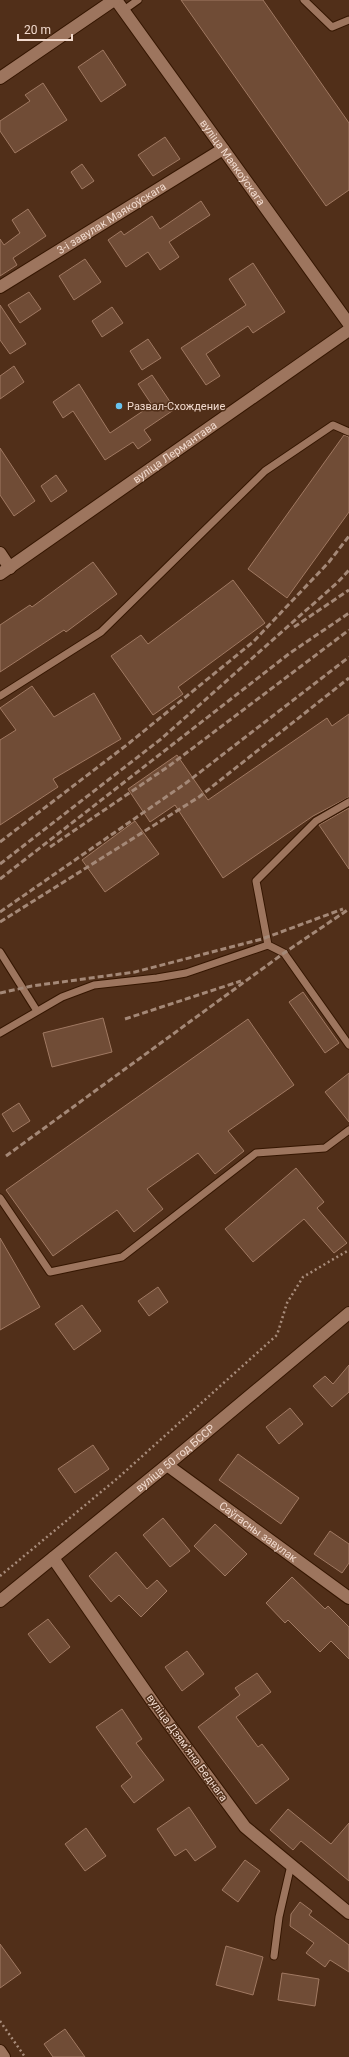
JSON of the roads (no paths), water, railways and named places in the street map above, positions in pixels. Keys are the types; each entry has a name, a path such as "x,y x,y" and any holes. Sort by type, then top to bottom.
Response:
{"street":[{"name":"вуліца Маякоўскага","path":"115,0 124,10 349,324"},
{"path":"0,78 115,0"},
{"name":"3-і завулак Маякоўскага","path":"0,287 223,149"},
{"name":"вуліца Лермантава","path":"5,571 349,330"},
{"path":"0,553 5,571"},
{"name":"вуліца 50 год БССР","path":"0,1601 167,1465 349,1313"},
{"name":"Саўгасны завулак","path":"167,1465 349,1598"},
{"name":"вуліца Дзямʼяна Беднага","path":"53,1558 155,1705 245,1827 348,1909"},
{"path":"0,2051 4,2057"}],"lane":[{"path":"124,10 138,0"},
{"path":"304,0 332,27 349,20"},
{"path":"0,696 101,632 266,471 333,425 349,432"},
{"path":"268,945 256,881 316,821 349,802"},
{"path":"0,1033 62,997 94,985 157,978 186,973 268,945 284,953 349,1045"},
{"path":"0,952 37,1011"},
{"path":"0,1198 50,1272 122,1256 256,1153 325,1148 349,1130"},
{"path":"274,1956 279,1917 291,1865"}],"railway":[{"path":"0,842 128,744 253,642 329,562 349,536"},
{"path":"0,864 161,739 338,582 349,570"},
{"path":"294,627 349,590"},
{"path":"0,879 290,653 349,613"},
{"path":"50,847 169,766 349,630"},
{"path":"0,912 186,783 349,657"},
{"path":"0,922 199,797 349,678"},
{"path":"0,993 32,986 135,972 262,939 343,909"},
{"path":"6,1156 284,953 349,909"},
{"path":"125,1019 241,981"}],"place":[{"name":"Развал-Схождение","path":"119,406"}]}
